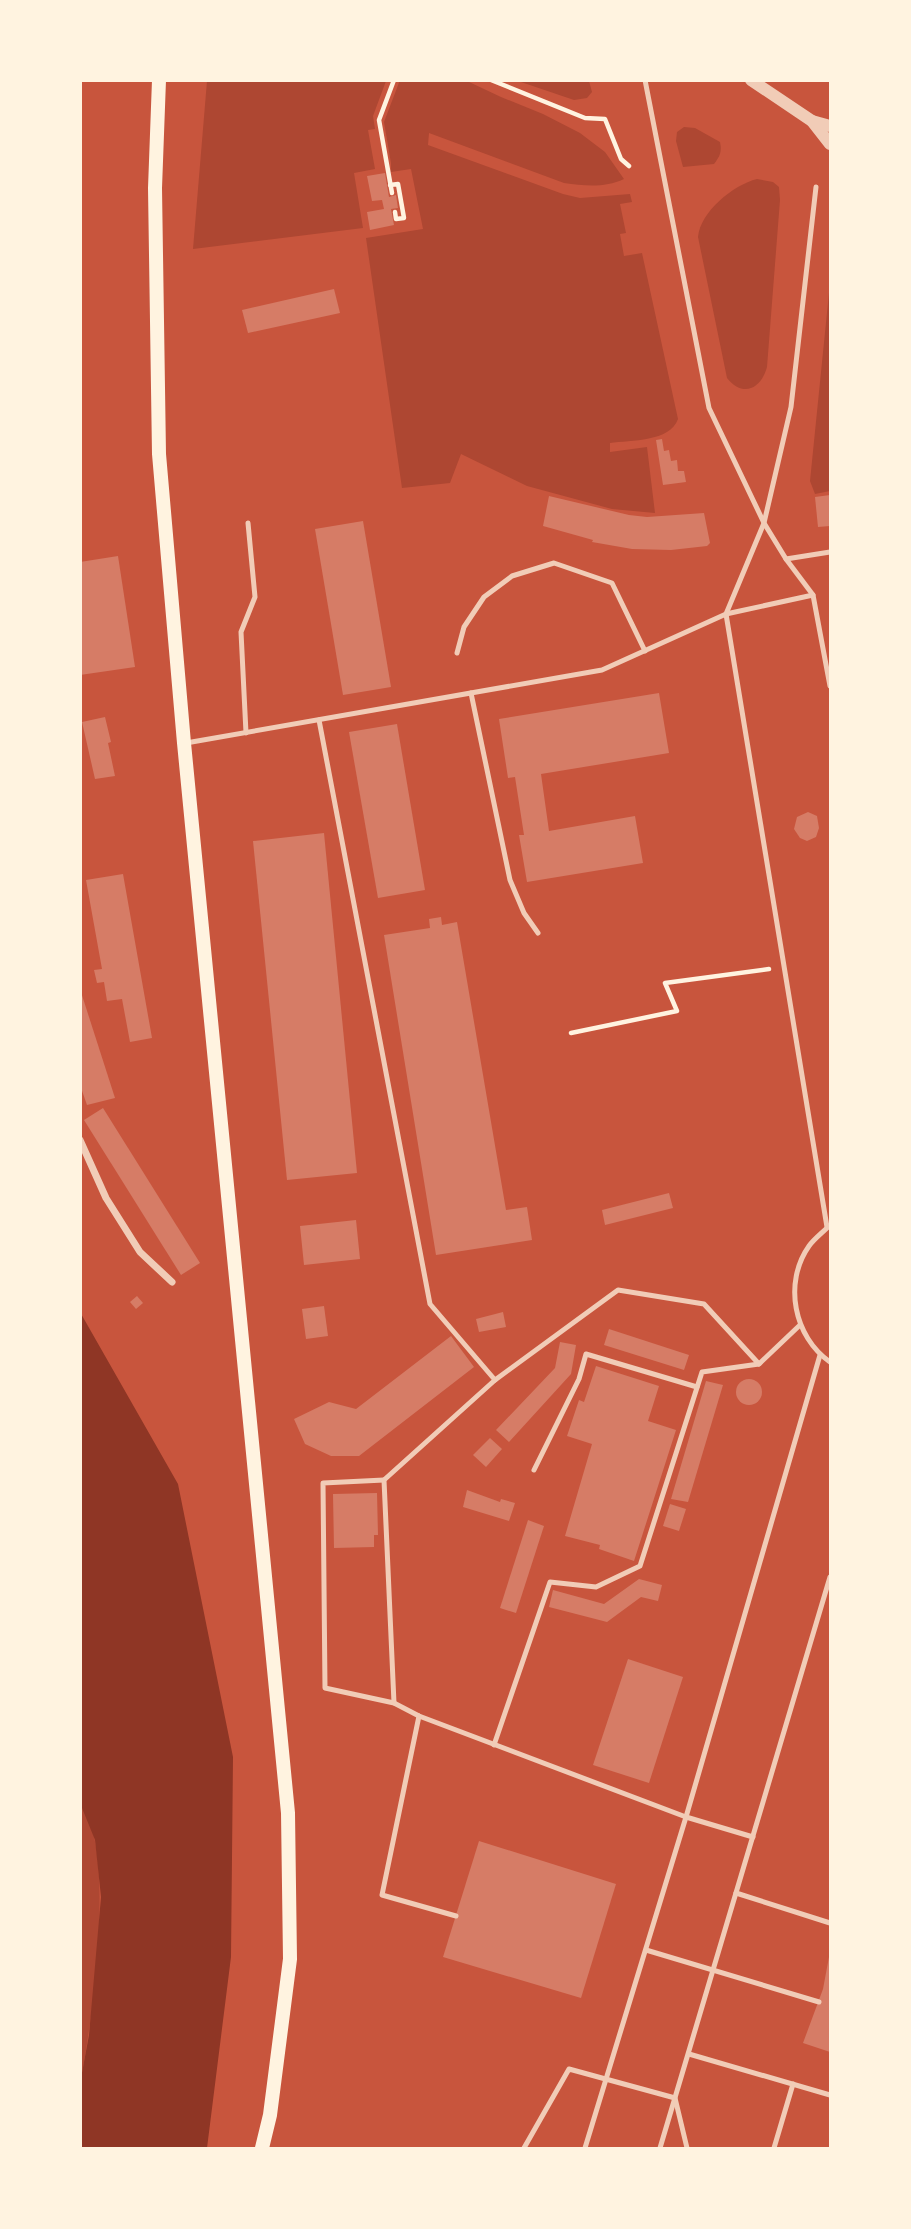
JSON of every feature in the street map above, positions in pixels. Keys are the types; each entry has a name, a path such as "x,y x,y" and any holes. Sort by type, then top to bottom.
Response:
{"main road":[{"path":"159,80 155,188 159,454 184,743 288,1813 290,1959 270,2115 262,2148"}],"street":[{"path":"751,80 812,121 831,144"},
{"path":"812,121 831,126"},
{"path":"80,1140 106,1198 139,1252 172,1282"}],"lane":[{"path":"645,80 709,408 764,523 813,595 831,686"},
{"path":"816,187 791,407 764,523 726,614 829,1226 808,1247 797,1271 794,1298 800,1325 808,1341 820,1355 831,1362"},
{"path":"246,733 241,632 255,597 248,523"},
{"path":"786,559 831,552"},
{"path":"457,653 464,627 484,597 512,576 554,563 612,583 645,651"},
{"path":"184,743 602,670 726,614 813,595"},
{"path":"471,693 510,880 524,913 538,933"},
{"path":"319,720 430,1304 495,1380"},
{"path":"753,1837 686,1816 494,1745 419,1716 394,1703 325,1688 323,1483 384,1480 495,1380 618,1290 704,1304 759,1364"},
{"path":"494,1745 550,1582 596,1587 640,1566 702,1372 759,1364 800,1325"},
{"path":"534,1470 579,1379 586,1354 697,1387"},
{"path":"585,2148 686,1816 820,1355"},
{"path":"384,1480 394,1703"},
{"path":"660,2148 831,1577"},
{"path":"419,1716 382,1895 456,1916"},
{"path":"736,1893 831,1923"},
{"path":"646,1950 819,2002"},
{"path":"689,2054 831,2095"},
{"path":"524,2148 569,2069 675,2098"},
{"path":"774,2148 793,2084"},
{"path":"675,2098 687,2148"}],"path":[{"path":"392,193 379,120 394,80"},
{"path":"491,80 585,118 606,119 621,159 629,166"},
{"path":"390,185 398,184 404,218 396,219 395,212"},
{"path":"571,1032 677,1011 665,983 784,967"}],"shaded area":[{"path":"400,80 467,81 543,114 580,133 605,152 624,179 602,185 564,183 429,133 428,145 563,194 580,198 630,194 632,202 620,204 626,233 620,234 624,256 642,253 678,419 674,427 659,436 610,443 610,452 647,447 655,513 612,509 527,486 461,454 450,483 402,488 366,238 423,229 411,169 391,172 384,122"},
{"path":"207,81 386,81 373,116 375,129 368,130 375,169 354,173 363,228 193,249"},
{"path":"518,81 589,81 592,92 587,98 574,100"},
{"path":"684,127 695,128 720,142 720,154 714,164 683,167 676,141 677,132"},
{"path":"757,179 773,182 779,187 780,200 767,367 756,385 745,389 739,388 727,378 698,237 705,218 719,201 738,187"},
{"path":"830,283 830,491 815,494 810,481"},
{"path":"80,1312 178,1484 233,1757 231,1957 207,2148 81,2148 81,2078 89,2035 101,1897 95,1840 80,1803"},
{"path":"81,1803 92,1827 100,1896 96,1977 81,2078"}],"building":[{"path":"385,173 389,197 396,195 398,208 391,209 394,225 370,230 367,212 384,209 382,200 372,201 367,176"},
{"path":"334,289 340,313 248,333 242,310"},
{"path":"662,439 664,451 669,450 671,461 677,460 678,471 684,471 686,482 663,485 656,440"},
{"path":"830,495 830,526 818,527 815,497"},
{"path":"549,496 647,517 704,513 710,543 707,546 671,550 632,549 592,542 593,540 543,526"},
{"path":"363,521 391,687 343,695 315,529"},
{"path":"118,556 135,667 80,675 80,562"},
{"path":"659,693 669,753 541,774 549,831 635,816 643,863 527,882 519,835 524,835 515,777 508,778 499,719"},
{"path":"105,717 115,776 95,779 82,722"},
{"path":"397,724 425,890 378,898 349,732"},
{"path":"808,812 817,816 819,828 816,837 807,841 800,838 794,829 797,817"},
{"path":"324,833 357,1173 287,1180 253,841"},
{"path":"123,874 152,1038 130,1042 122,999 107,1001 104,982 97,983 94,970 102,969 86,880"},
{"path":"441,917 442,925 457,922 506,1210 527,1207 532,1240 436,1255 384,935 430,928 429,919"},
{"path":"80,989 115,1098 87,1105 80,1085"},
{"path":"103,1108 200,1263 181,1275 84,1120"},
{"path":"669,1193 673,1208 605,1225 602,1210"},
{"path":"356,1220 360,1259 304,1265 300,1226"},
{"path":"137,1296 143,1303 136,1309 130,1302"},
{"path":"324,1306 328,1336 306,1339 302,1309"},
{"path":"503,1312 506,1327 479,1332 476,1319"},
{"path":"609,1329 689,1355 684,1370 604,1345"},
{"path":"451,1336 474,1367 359,1456 331,1456 305,1444 294,1419 329,1402 356,1409"},
{"path":"560,1342 576,1345 571,1374 509,1442 496,1430 555,1368"},
{"path":"596,1366 659,1386 648,1421 676,1430 634,1561 599,1549 600,1545 565,1536 592,1444 567,1436 579,1400 584,1402"},
{"path":"749,1379 758,1383 762,1392 758,1401 749,1405 740,1401 736,1392 740,1383"},
{"path":"706,1381 723,1385 688,1502 671,1499"},
{"path":"490,1438 502,1449 486,1467 473,1455"},
{"path":"467,1490 500,1502 501,1499 515,1503 509,1521 463,1507"},
{"path":"377,1493 378,1535 374,1535 374,1547 334,1548 333,1494"},
{"path":"670,1504 686,1509 679,1531 663,1526"},
{"path":"528,1520 544,1526 516,1613 500,1608"},
{"path":"639,1579 662,1585 658,1601 641,1597 607,1622 549,1607 553,1590 604,1604"},
{"path":"628,1659 683,1677 649,1783 593,1765"},
{"path":"479,1841 616,1884 581,1998 443,1957"},
{"path":"829,1957 830,2052 803,2043 823,1989"}]}
